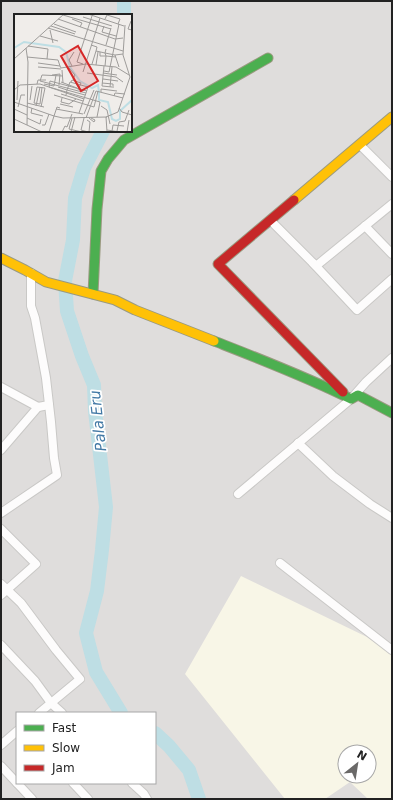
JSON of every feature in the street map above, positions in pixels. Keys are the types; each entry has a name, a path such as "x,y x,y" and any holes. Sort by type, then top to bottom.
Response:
{"street":[{"path":"93,294 97,209 101,171 108,159 124,140 268,58"},
{"path":"351,399 218,264 392,117"},
{"path":"360,145 392,177"},
{"path":"312,262 316,266 392,204"},
{"path":"270,220 357,310 392,279"},
{"path":"365,226 392,254"},
{"path":"1,258 46,282 115,300 135,310 278,366 351,399"},
{"path":"1,513 57,476 49,405 35,318 31,306 31,273"},
{"path":"238,494 351,399 366,382 392,358"},
{"path":"1,387 38,406 49,405"},
{"path":"351,399 358,395 392,414"},
{"path":"1,450 38,406"},
{"path":"298,443 333,476 370,504 392,518"},
{"path":"1,529 36,564 3,590 21,603 80,679 40,712"},
{"path":"280,563 392,650"},
{"path":"1,645 35,681 51,703 61,712"},
{"path":"1,745 16,732"},
{"path":"1,766 16,782"},
{"path":"18,784 32,799"},
{"path":"74,784 88,799"},
{"path":"133,784 147,799"}],"shaded area":[{"path":"1,1 392,1 392,799 1,799"},
{"path":"241,576 367,637 392,655 392,799 368,799 352,784 377,784 377,744 337,744 337,784 347,784 325,799 285,799 185,674"}],"waterway":[{"name":"Pala Eru","path":"124,1 124,14"},
{"name":"Pala Eru","path":"102,132 84,168 75,198 73,240 65,281 67,311 82,356 94,385 95,411 106,507 97,591 86,633 96,672 120,712"},
{"name":"Pala Eru","path":"156,734 169,746 189,770 199,799"}],"traffic: fast":[{"path":"93,294 97,209 101,171 108,159 124,140 268,58"},
{"path":"214,341 266,361 351,399 358,395 392,413"}],"traffic: slow":[{"path":"294,200 392,117"},
{"path":"1,258 46,282 115,300 135,310 214,341"}],"traffic: jam":[{"path":"294,200 218,264 343,392"}]}
